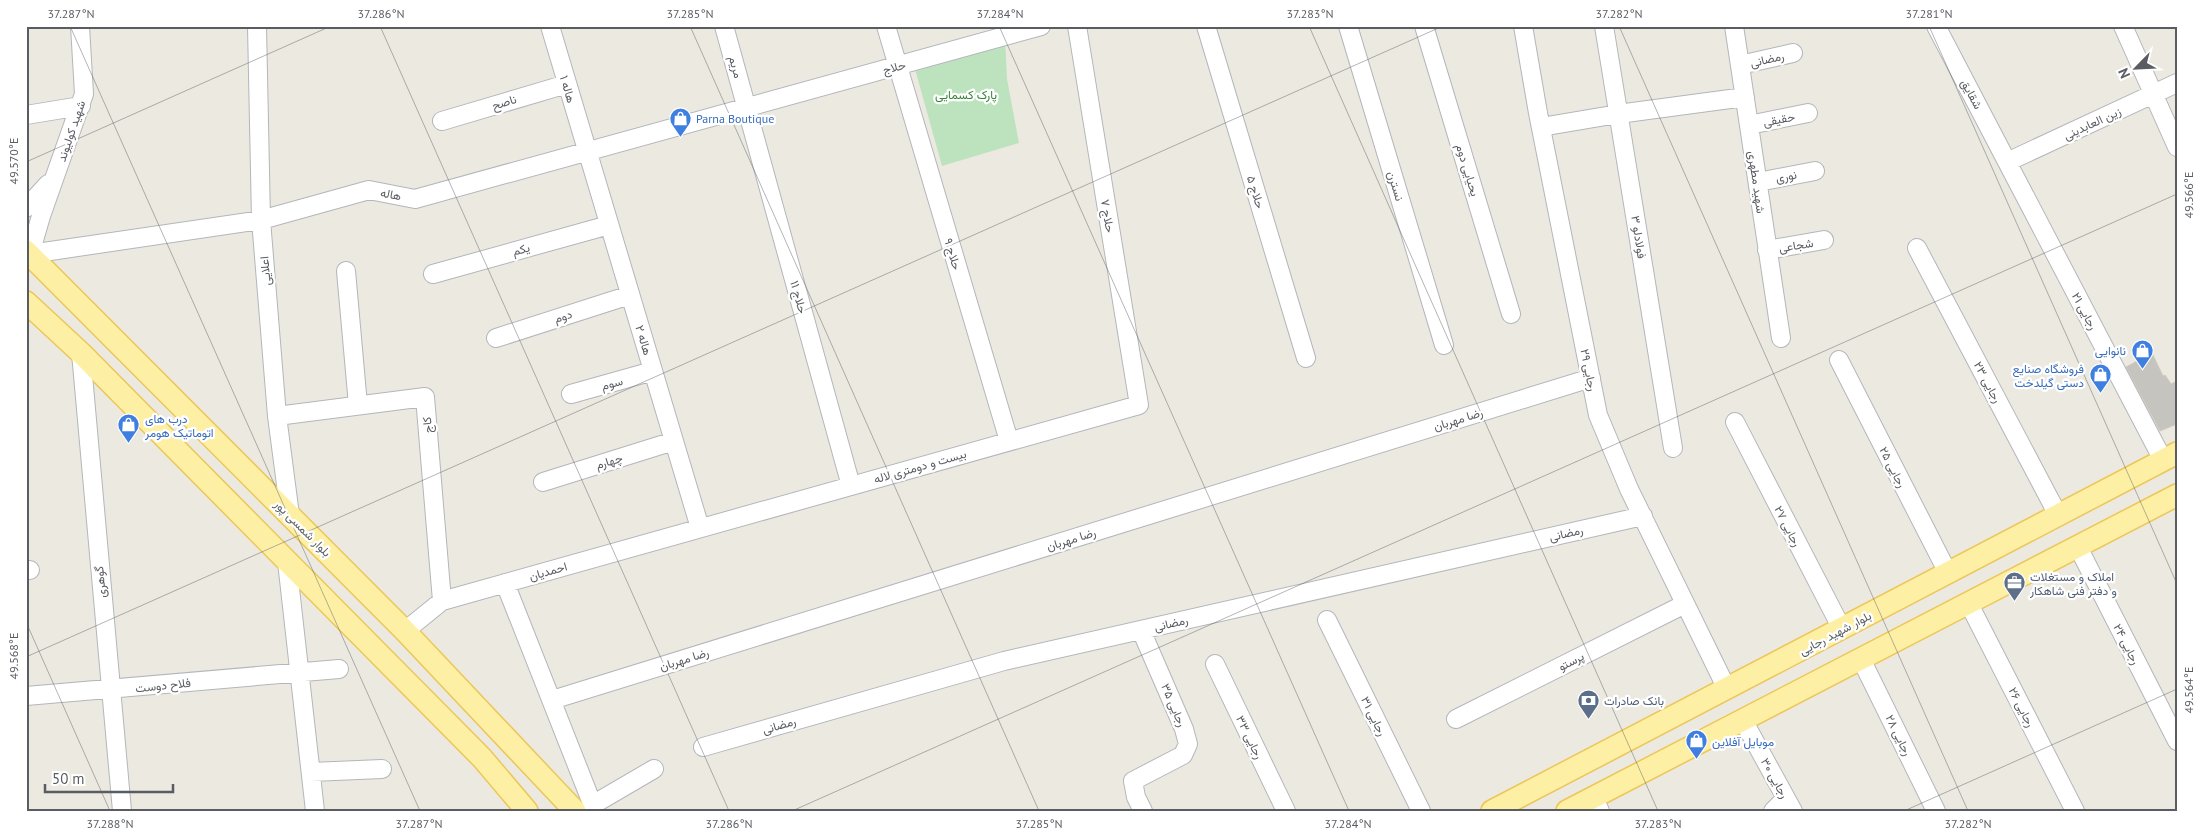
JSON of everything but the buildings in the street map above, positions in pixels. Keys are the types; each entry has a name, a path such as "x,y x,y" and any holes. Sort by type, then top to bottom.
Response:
{"main road":[{"name":"بلوار شمسی پور","path":"28,253 405,631 588,809"},
{"path":"26,302 80,353 482,758 527,811"},
{"name":"بلوار شهید رجایی","path":"1492,811 2170,456"},
{"path":"1566,811 1596,804 1743,720 2177,495"}],"street":[{"name":"شهید کولیوند","path":"28,253 84,94 80,26"},
{"name":"اعلایی","path":"257,26 261,220 277,416 290,515"},
{"name":"هاله ۱","path":"550,26 587,152"},
{"name":"مریم","path":"724,26 747,108"},
{"name":"حلاج ۹","path":"886,26 1009,441"},
{"name":"حلاج","path":"747,108 1041,26"},
{"name":"حلاج ۷","path":"1077,26 1139,405"},
{"name":"حلاج ۵","path":"1206,26 1306,358"},
{"name":"نسترن","path":"1348,26 1444,346"},
{"name":"یحیایی دوم","path":"1424,26 1511,314"},
{"name":"رجایی ۲۹","path":"1523,26 1598,415 1643,516 1727,689"},
{"name":"فولادلو ۳","path":"1604,26 1674,448"},
{"name":"شهید مطهری","path":"1734,26 1781,338"},
{"name":"شقایق","path":"1936,26 2007,162"},
{"path":"2123,26 2177,146"},
{"name":"رمضانی","path":"1740,65 1793,53"},
{"name":"زین العابدینی","path":"2007,162 2177,83"},
{"name":"ناصح","path":"442,121 567,84"},
{"path":"1541,127 1618,114 1745,97"},
{"path":"26,115 81,106"},
{"name":"هاله","path":"28,253 261,220 369,190 415,199 747,108"},
{"name":"حلاج ۱۱","path":"747,108 851,486"},
{"name":"حقیقی","path":"1749,125 1808,113"},
{"name":"هاله ۲","path":"587,152 700,528"},
{"name":"رجایی ۲۱","path":"2007,162 2170,456"},
{"name":"نوری","path":"1758,182 1815,171"},
{"name":"شهید کولیوند","path":"26,208 56,174"},
{"name":"یکم","path":"433,274 609,225"},
{"name":"شجاعی","path":"1768,250 1824,240"},
{"name":"رجایی ۲۳","path":"1917,248 2058,515"},
{"path":"346,271 358,406"},
{"name":"دوم","path":"496,338 630,295"},
{"name":"گوهری","path":"80,353 122,811"},
{"name":"رجایی ۲۵","path":"1838,360 1948,573"},
{"name":"سوم","path":"571,394 653,371"},
{"name":"رضا مهربان","path":"552,700 1591,378"},
{"name":"کاج","path":"277,416 425,397 442,602"},
{"name":"بیست و دومتری لاله","path":"700,528 1139,405"},
{"name":"رجایی ۲۷","path":"1735,422 1842,629"},
{"name":"چهارم","path":"543,482 674,441"},
{"name":"رمضانی","path":"703,747 1004,661 1643,516"},
{"name":"احمدیان","path":"405,631 442,602 700,528"},
{"name":"رجایی ۲۴","path":"2078,547 2177,741"},
{"path":"287,562 315,811"},
{"path":"505,584 552,700 588,809 654,769"},
{"name":"پرستو","path":"1456,719 1686,604"},
{"name":"رجایی ۲۶","path":"1969,604 2075,811"},
{"name":"رجایی ۳۱","path":"1326,620 1421,811"},
{"name":"رجایی ۳۵","path":"1141,630 1184,729 1188,744 1182,755 1132,781 1136,797 1143,811"},
{"name":"رجایی ۲۸","path":"1861,659 1936,811"},
{"name":"رجایی ۳۳","path":"1215,664 1286,811"},
{"name":"فلاح دوست","path":"26,696 339,669"},
{"name":"رجایی ۳۰","path":"1743,720 1790,804"},
{"path":"311,772 382,769"},
{"path":"1773,811 1790,804"}],"green space":[{"name":"پارک کسمایی","path":"1005,36 1007,79 1019,143 942,166 913,62"}],"place":[{"name":"Parna Boutique","path":"680,137"},
{"name":"نانوایی","path":"2142,369"},
{"name":"فروشگاه صنایع دستی گیلدخت","path":"2100,394"},
{"name":"درب های اتوماتیک هومر","path":"129,444"},
{"name":"املاک و مستغلات و دفتر فنی شاهکار","path":"2014,602"},
{"name":"بانک صادرات","path":"1588,719"},
{"name":"موبایل آفلاین","path":"1696,760"}]}
